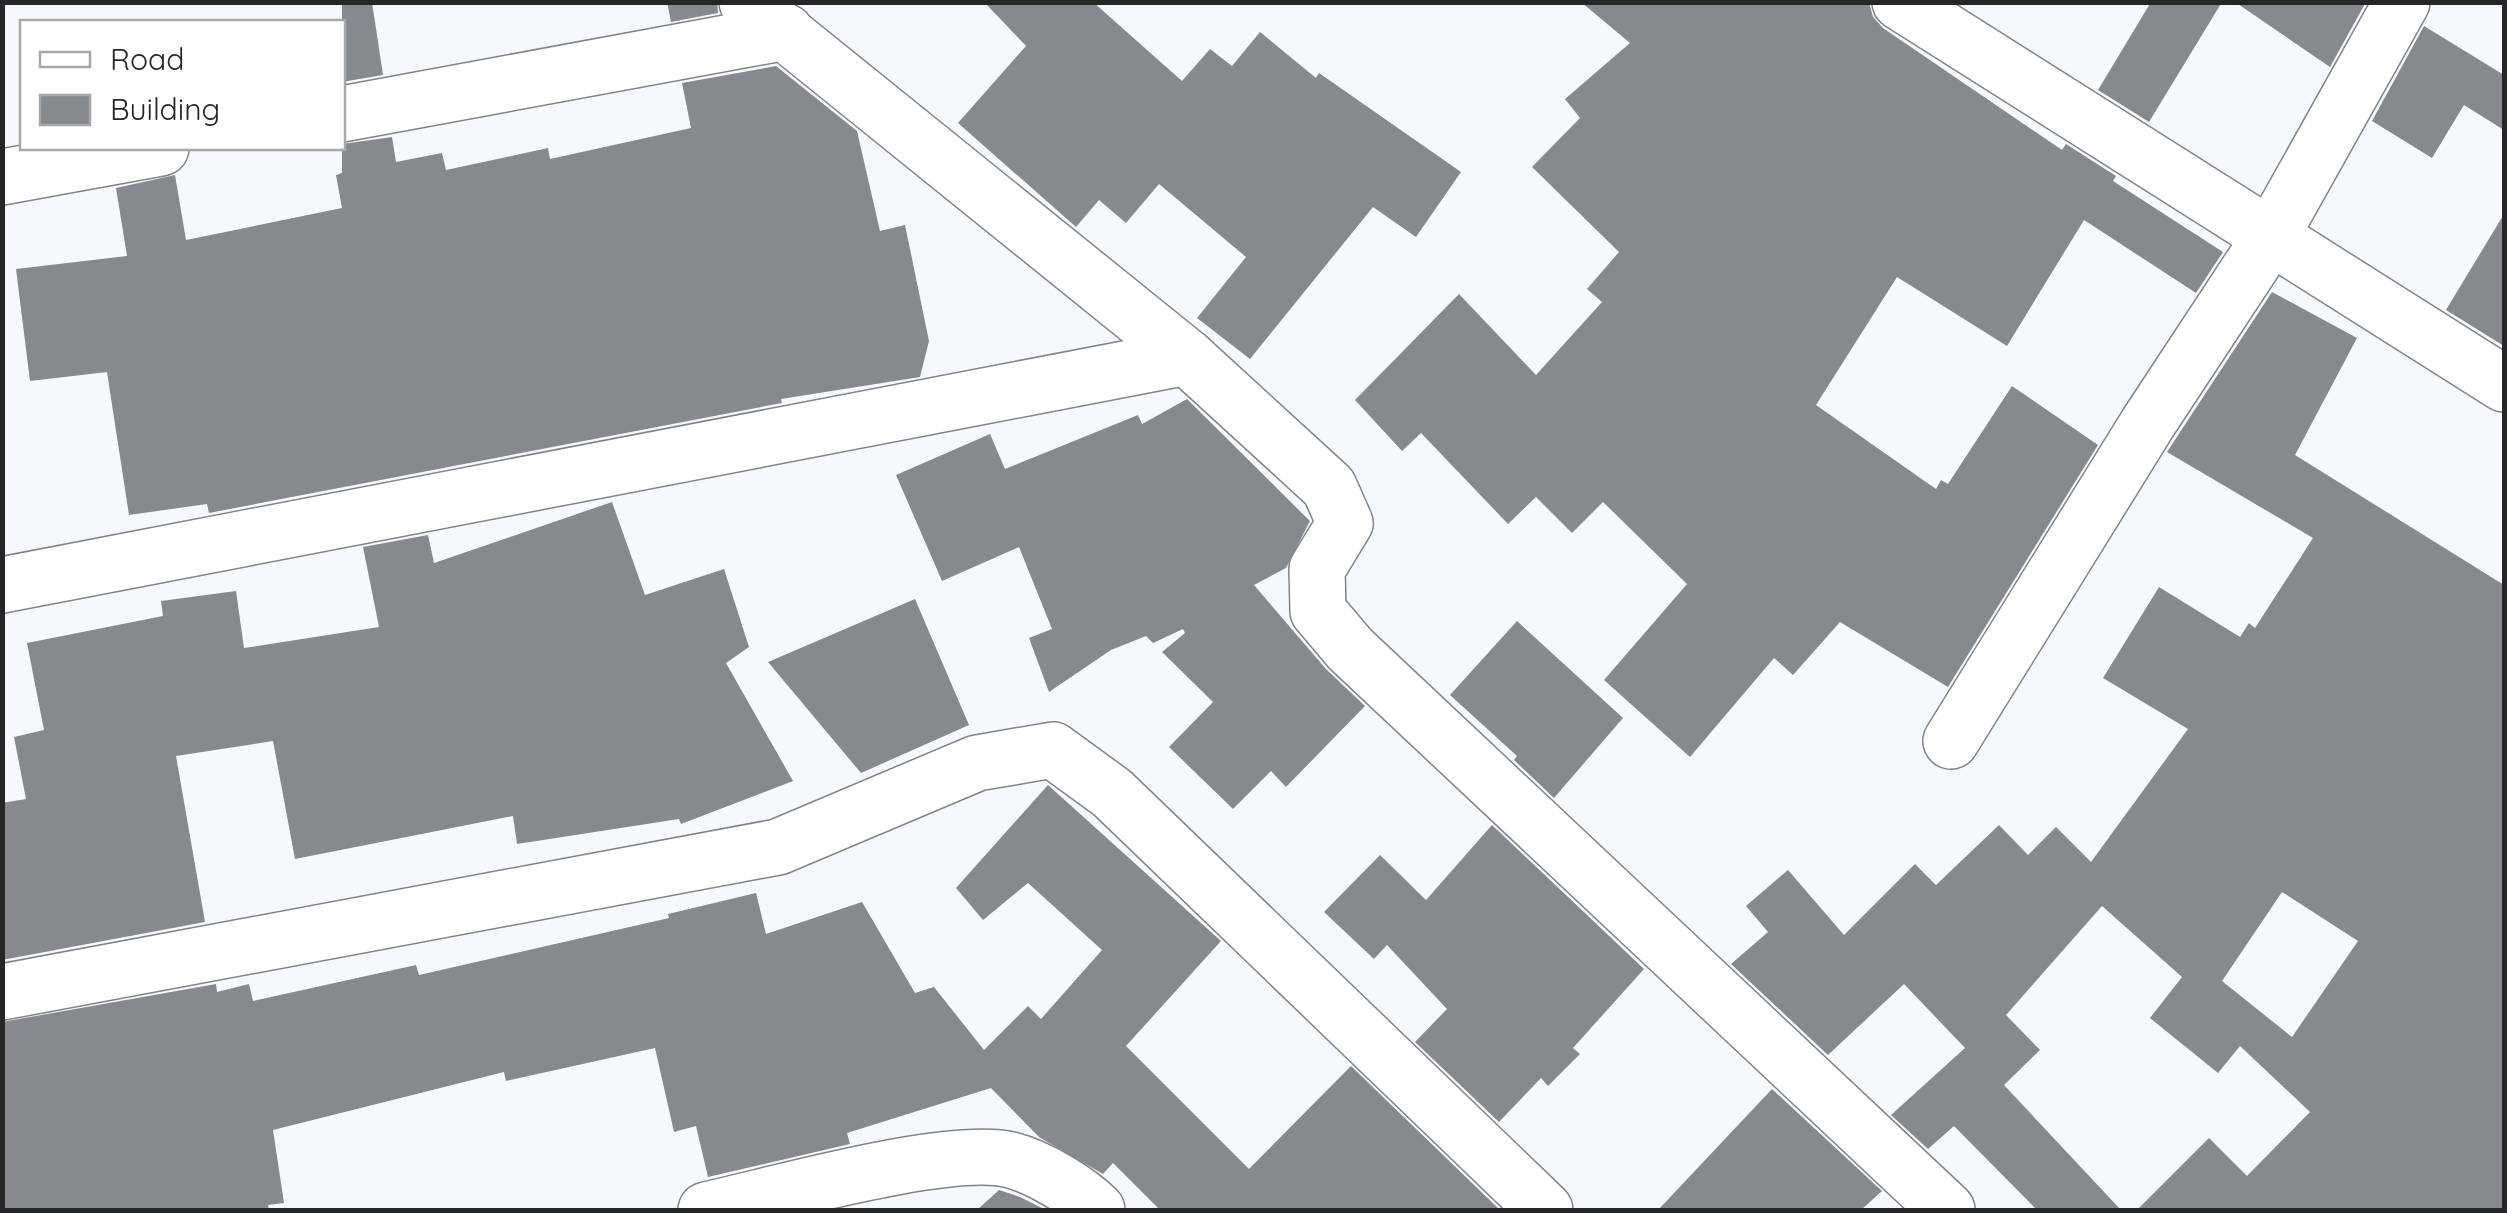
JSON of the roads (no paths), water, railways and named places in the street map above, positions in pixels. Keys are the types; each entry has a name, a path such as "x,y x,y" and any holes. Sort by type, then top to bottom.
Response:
{"street":[{"path":"1900,2 2504,384"},
{"path":"1951,741 2148,424 2271,236 2402,2"},
{"path":"345,113 767,17 1187,357 1329,487 1345,522 1316,569 1318,612 1350,649 1948,1210"},
{"path":"2,177 151,150"},
{"path":"2,585 1187,357"},
{"path":"2,992 778,847 977,763 1053,750 1112,793 1545,1210"},
{"path":"706,1210 944,1160 1010,1160 1083,1196 1096,1210"}]}
